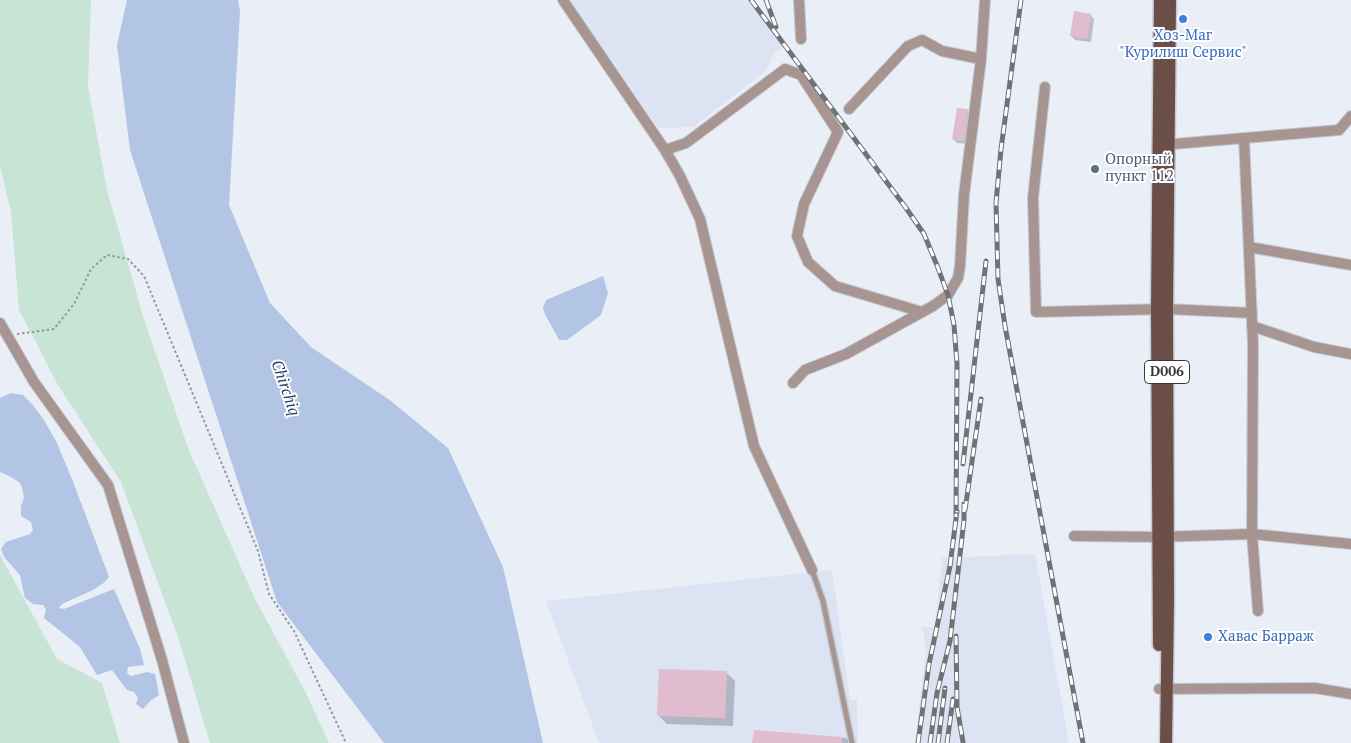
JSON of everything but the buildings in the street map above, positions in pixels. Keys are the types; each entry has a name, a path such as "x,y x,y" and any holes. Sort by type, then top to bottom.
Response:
{"main road":[{"name":"D006","path":"1160,0 1164,145"},
{"name":"D006","path":"1166,743 1163,689 1162,309 1164,145 1170,0"},
{"name":"D006","path":"1158,743 1163,689"}],"street":[{"path":"563,0 665,150 680,176 700,220 754,446 812,570"},
{"path":"799,0 801,39"},
{"path":"793,383 805,370 846,354 922,312 948,295 958,278 964,195 985,0"},
{"path":"849,109 908,46 922,40 942,51 980,59"},
{"path":"665,150 686,143 786,69 801,75 838,132 804,204 797,236 808,262 835,286 922,312"},
{"path":"1045,86 1033,198 1036,312 1162,309 1252,314"},
{"path":"1164,145 1339,130 1351,116"},
{"path":"1244,138 1252,314 1252,534 1258,611"},
{"path":"1249,247 1351,265"},
{"path":"0,323 34,382 108,485 162,660 184,743"},
{"path":"1252,326 1314,347 1351,354"},
{"path":"1074,536 1163,537 1252,534 1351,544"},
{"path":"1163,689 1315,688 1351,694"}],"lane":[{"path":"812,570 823,601 852,743"}],"path":[{"path":"7,335 54,329 74,304 91,269 107,255 128,259 144,276 258,551 270,594 294,631 346,743"}],"shaded area":[{"path":"571,0 746,0 785,45 774,53 766,71 693,127 658,128"},
{"path":"1035,554 1069,743 915,743 926,649 922,627 935,628 942,558"},
{"path":"832,570 850,700 857,700 858,743 599,743 546,601"}],"green space":[{"path":"0,0 91,0 88,87 107,190 143,316 188,448 255,599 306,693 329,743 210,743 179,640 121,482 58,385 19,310 11,212 0,166"},
{"path":"0,555 57,659 102,683 120,743 0,743"}],"water":[{"name":"Chirchiq","path":"127,0 238,0 240,11 229,205 270,303 311,347 391,401 448,448 503,567 543,743 384,743 277,602 130,150 117,45"},
{"path":"603,276 608,293 601,315 567,340 559,340 543,308 546,300"},
{"path":"11,393 23,395 32,404 56,441 109,577 93,590 62,604 59,608 64,609 114,589 140,649 144,665 128,667 127,673 131,676 147,672 155,674 159,695 143,709 136,704 138,698 134,692 127,690 112,670 97,675 80,647 44,618 46,610 43,605 33,604 25,598 20,575 4,557 1,549 6,542 30,534 33,530 31,522 21,516 21,506 24,498 22,487 19,482 0,472 0,398"}],"railway":[{"path":"751,0 906,208 924,234 938,268 948,295 954,325 957,364 956,517"},
{"path":"766,0 776,27"},
{"path":"1021,0 1001,149 996,203 998,279 1005,326 1083,743"},
{"path":"963,464 986,261"},
{"path":"965,510 981,399"},
{"path":"930,743 937,693 950,641 964,520 964,504"},
{"path":"918,743 929,664 950,566 957,511"},
{"path":"956,636 957,707 963,742"},
{"path":"938,743 945,688"},
{"path":"947,743 953,699"}],"place":[{"name":"Хоз-Маг \"Курилиш Сервис\"","path":"1183,19"},
{"name":"Опорный пункт 112","path":"1095,169"},
{"name":"Хавас Барраж","path":"1208,637"}]}
